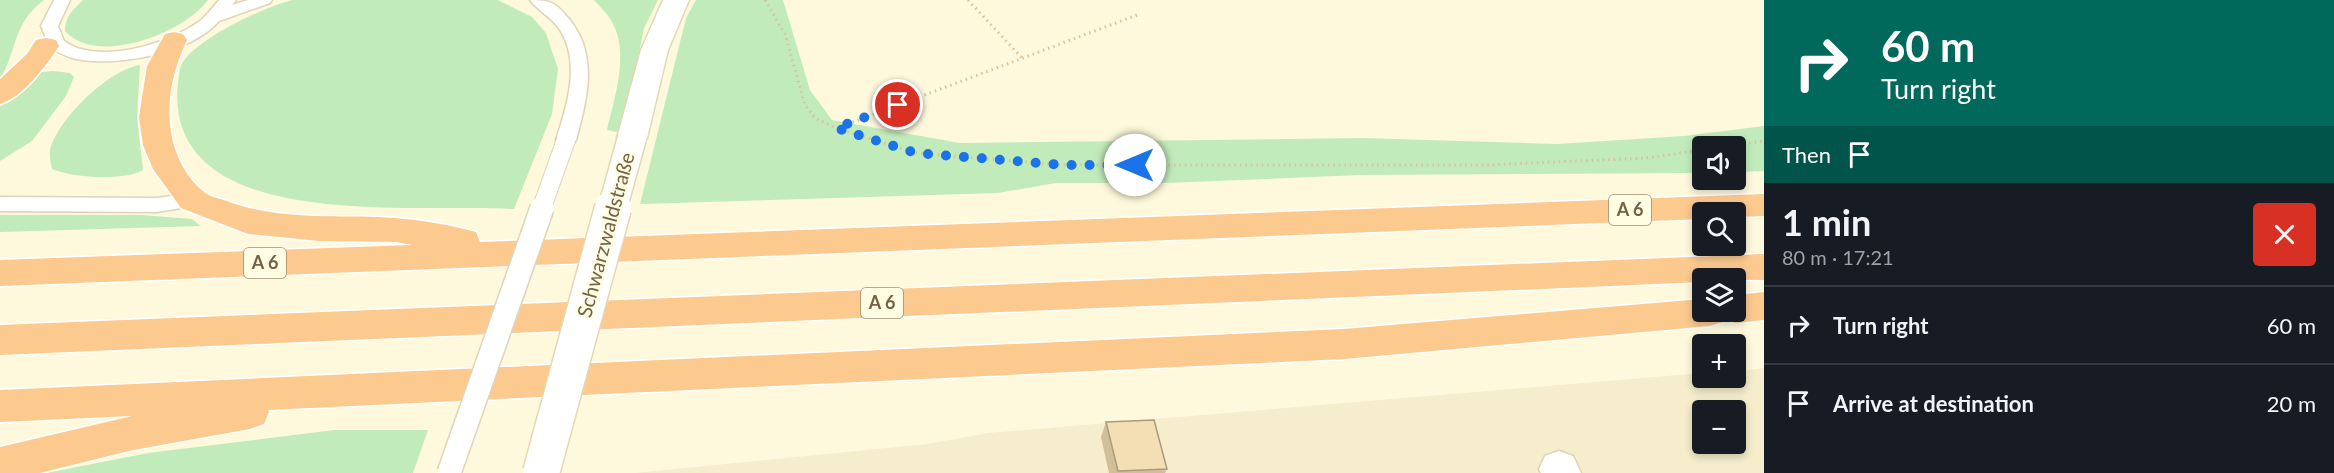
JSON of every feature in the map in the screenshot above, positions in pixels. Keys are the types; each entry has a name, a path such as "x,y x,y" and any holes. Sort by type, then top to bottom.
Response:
{"highway":[{"path":"174,40 161,66 156,84 154,117 158,145 168,169 192,200"},
{"path":"0,95 37,60 46,46"},
{"name":"A 6","path":"192,200 248,222 319,229 396,230 531,252"},
{"name":"A 6","path":"0,273 1764,205"},
{"name":"A 6","path":"0,340 1764,267"},
{"path":"1746,308 1764,306"},
{"path":"0,406 1344,344 1692,314"},
{"path":"0,465 133,433 388,389"}],"main road":[{"name":"Schwarzwaldstraße","path":"541,473 657,42 666,16 676,0"}],"lane":[{"path":"62,0 49,13 42,25 40,36 46,46 59,53 76,57 99,58 124,55 174,40 213,17 264,0"},
{"path":"213,17 228,0"},
{"path":"449,473 577,104 580,74 578,50 569,28 551,8 538,0"},
{"path":"0,204 157,205 192,200"}],"path":[{"path":"765,0 785,34 805,105 815,118 836,128 916,153 1064,165 1486,165 1647,158 1692,151"},
{"path":"968,0 1022,58"},
{"path":"836,128 1137,15"},
{"path":"1746,144 1764,141"}],"shaded area":[{"path":"1764,368 1764,473 635,473 928,444 988,433 1692,374 1692,388 1746,388 1746,370"}],"green space":[{"path":"0,0 44,0 26,18 0,79"},
{"path":"83,0 208,0 180,24 161,34 118,46 97,46 79,41 65,31 68,17"},
{"path":"293,0 498,0 532,17 546,33 558,69 552,114 514,209 357,206 298,200 245,186 204,162 181,124 180,69 185,59 211,37 229,27 266,9"},
{"path":"594,0 658,0 644,28 632,90 617,132 607,130 619,76 620,48 612,22"},
{"path":"696,0 783,0 810,90 832,120 960,143 1363,138 1557,144 1684,136 1764,126 1764,171 1746,172 1746,136 1692,136 1692,173 1360,175 1166,183 1056,183 998,193 640,204 686,18"},
{"path":"140,65 137,118 143,170 124,176 98,177 52,169 50,150 63,124 74,111 86,98 114,76"},
{"path":"42,72 70,73 74,77 66,96 32,141 0,161 0,107"},
{"path":"0,215 142,215 192,219 201,226 0,232"},
{"path":"334,430 428,430 413,473 46,473 148,453"}],"building":[{"path":"1154,420 1167,469 1118,471 1106,422"}],"route":[{"path":"898,105 836,128 916,153 1064,165 1135,165"}]}
